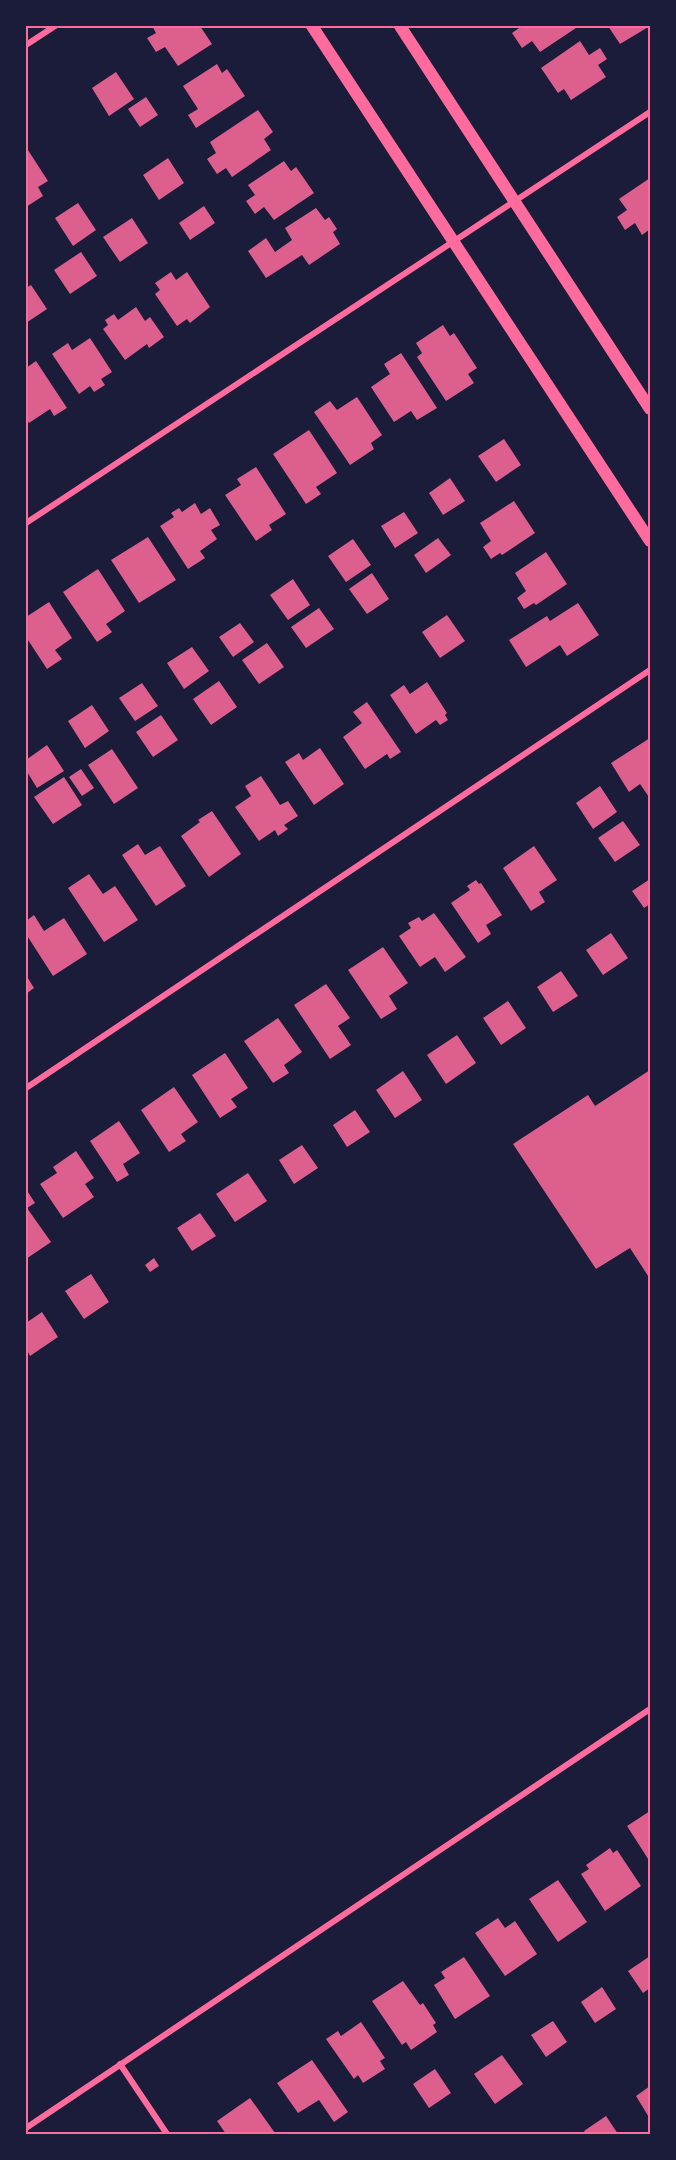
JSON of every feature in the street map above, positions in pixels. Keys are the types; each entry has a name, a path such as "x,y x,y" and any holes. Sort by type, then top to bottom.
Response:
{"main road":[{"path":"312,26 651,541"},
{"path":"400,26 651,409"}],"street":[{"path":"26,45 55,26"},
{"path":"26,523 651,112"},
{"path":"26,1088 651,670"},
{"path":"26,2128 651,1709"},
{"path":"120,2064 167,2134"}],"building":[{"path":"152,26 200,26 212,44 178,66 165,47 156,52 147,38 156,33"},
{"path":"517,26 579,26 540,52 532,41 522,48 512,33 519,28"},
{"path":"608,26 650,26 620,44"},
{"path":"580,41 589,55 600,48 607,59 598,65 606,77 571,100 564,89 558,93 541,68"},
{"path":"217,64 222,73 227,69 245,96 196,128 188,115 198,109 183,86"},
{"path":"116,72 134,99 109,116 92,88"},
{"path":"146,97 158,115 140,127 128,109"},
{"path":"258,110 273,132 264,139 271,150 232,177 226,168 217,174 207,159 216,153 210,142"},
{"path":"26,147 48,181 38,187 43,196 26,207"},
{"path":"168,158 184,183 159,200 143,175"},
{"path":"284,161 291,171 296,167 314,193 274,220 264,207 255,214 246,201 255,195 248,185"},
{"path":"650,178 650,229 642,235 635,223 625,230 617,217 627,210 619,199"},
{"path":"78,203 96,230 73,246 55,218"},
{"path":"204,206 215,223 190,240 179,223"},
{"path":"316,208 325,220 329,217 337,229 333,232 340,244 309,265 302,255 266,278 248,251 266,238 275,252 292,240 285,228"},
{"path":"132,218 148,243 120,262 103,237"},
{"path":"81,252 97,276 70,294 54,270"},
{"path":"171,272 176,280 187,272 210,307 190,323 187,319 177,326 155,294 160,290 155,283"},
{"path":"31,285 47,309 26,323 26,288"},
{"path":"136,307 145,321 150,317 164,337 149,348 147,344 125,360 103,329 108,325 105,320 114,314 118,320"},
{"path":"443,325 450,336 454,333 477,368 468,374 474,383 446,401 417,357 422,353 416,343"},
{"path":"90,338 112,372 101,379 105,385 94,392 90,386 79,394 52,354 68,343 72,350"},
{"path":"401,353 437,408 417,420 411,411 394,422 371,387 390,374 384,364"},
{"path":"36,361 67,408 54,416 50,409 29,423 26,417 26,368"},
{"path":"357,397 382,435 371,443 374,449 350,465 314,412 330,401 337,410"},
{"path":"309,430 337,473 316,487 321,494 306,504 273,454"},
{"path":"504,439 521,465 496,482 478,456"},
{"path":"256,467 286,514 269,525 272,530 256,541 225,495 241,485 237,479"},
{"path":"450,478 465,501 443,515 429,493"},
{"path":"514,501 535,533 502,555 500,553 491,559 483,547 491,541 480,523"},
{"path":"195,503 201,514 210,508 220,525 211,530 217,539 200,551 205,558 188,569 160,526 174,517 171,513 179,508 182,512"},
{"path":"404,512 418,533 395,548 381,526"},
{"path":"148,537 176,580 139,603 111,560"},
{"path":"438,538 451,555 426,573 414,555"},
{"path":"353,539 371,565 346,582 328,556"},
{"path":"546,552 567,584 536,605 534,603 524,609 517,598 526,591 515,573"},
{"path":"98,569 125,611 106,624 112,632 97,642 63,592"},
{"path":"372,573 389,599 367,614 349,589"},
{"path":"293,579 310,605 288,620 270,595"},
{"path":"49,602 72,638 55,650 62,659 47,669 26,637 26,617"},
{"path":"578,603 599,635 567,656 560,645 526,667 509,640 547,616 550,621"},
{"path":"319,608 334,629 306,648 291,627"},
{"path":"447,615 465,641 440,658 422,632"},
{"path":"240,623 254,642 233,657 219,637"},
{"path":"267,643 284,667 259,684 242,660"},
{"path":"192,647 209,671 184,689 167,663"},
{"path":"219,681 237,707 211,725 193,699"},
{"path":"427,682 447,713 445,715 448,720 440,725 436,720 416,734 390,695 404,685 410,694"},
{"path":"142,683 158,706 135,721 119,698"},
{"path":"367,702 401,752 390,759 387,754 365,769 343,737 362,723 353,712"},
{"path":"92,705 109,731 85,748 68,721"},
{"path":"161,715 178,740 153,757 136,732"},
{"path":"650,738 649,797 640,784 629,792 611,763"},
{"path":"47,745 64,771 37,788 26,770 26,760"},
{"path":"320,748 344,784 314,805 285,762 299,753 303,760"},
{"path":"112,749 138,788 114,804 88,765"},
{"path":"81,769 94,788 82,796 69,777"},
{"path":"261,776 280,805 288,801 298,816 284,825 288,829 278,836 275,830 259,841 235,807 251,796 245,786"},
{"path":"64,777 82,805 53,824 34,797"},
{"path":"600,786 617,812 593,829 576,803"},
{"path":"212,811 241,854 209,877 181,836"},
{"path":"623,821 640,845 615,862 598,838"},
{"path":"138,844 145,855 160,846 186,886 156,906 122,855"},
{"path":"534,846 557,880 539,892 545,902 531,911 503,868"},
{"path":"89,874 103,894 115,886 138,920 104,942 68,888"},
{"path":"650,879 650,904 644,908 632,891"},
{"path":"476,880 479,884 481,883 502,915 486,925 491,934 478,943 451,903 470,890 467,886"},
{"path":"434,913 466,957 445,972 435,957 420,967 399,936 411,928 408,923 419,917 422,921"},
{"path":"34,915 44,931 64,918 87,954 53,976 26,934 26,921"},
{"path":"611,933 628,958 603,975 586,950"},
{"path":"383,947 408,983 389,996 397,1009 381,1019 348,970"},
{"path":"561,971 578,996 553,1012 537,987"},
{"path":"26,975 34,988 26,994"},
{"path":"326,984 350,1018 338,1026 351,1045 330,1059 294,1005"},
{"path":"508,1001 526,1028 501,1045 483,1018"},
{"path":"278,1018 302,1052 284,1065 289,1073 273,1083 244,1041"},
{"path":"457,1035 476,1063 446,1084 427,1055"},
{"path":"225,1053 248,1088 231,1099 237,1107 220,1118 192,1075"},
{"path":"650,1070 650,1279 630,1248 596,1269 513,1144 588,1095 595,1106"},
{"path":"403,1071 422,1100 395,1118 376,1090"},
{"path":"174,1087 198,1122 181,1134 186,1141 169,1152 141,1110"},
{"path":"355,1110 370,1132 347,1147 333,1125"},
{"path":"119,1121 140,1153 123,1164 129,1175 117,1182 90,1141"},
{"path":"302,1145 318,1168 294,1184 279,1160"},
{"path":"76,1151 94,1178 85,1184 94,1197 63,1218 40,1184 57,1173 53,1167"},
{"path":"248,1173 267,1201 235,1222 216,1194"},
{"path":"26,1189 35,1203 27,1208 51,1242 26,1259"},
{"path":"200,1213 216,1236 192,1251 177,1228"},
{"path":"154,1258 159,1266 150,1272 145,1265"},
{"path":"91,1274 109,1302 84,1319 65,1291"},
{"path":"42,1312 58,1337 30,1356 26,1348 26,1323"},
{"path":"650,1811 650,1862 627,1826"},
{"path":"610,1848 613,1853 617,1850 641,1886 605,1911 581,1874 589,1869 586,1865"},
{"path":"558,1880 587,1922 558,1942 529,1899"},
{"path":"498,1918 505,1928 515,1921 537,1954 505,1976 475,1933"},
{"path":"650,1956 650,1988 643,1993 628,1971"},
{"path":"464,1957 490,1996 455,2019 434,1985 445,1978 441,1972"},
{"path":"403,1981 420,2005 423,2003 436,2023 433,2025 437,2032 411,2050 406,2042 402,2045 372,2001"},
{"path":"602,1987 616,2009 595,2023 581,2002"},
{"path":"553,2021 567,2042 546,2057 531,2035"},
{"path":"361,2022 385,2058 380,2061 385,2069 363,2083 358,2075 354,2079 326,2039 338,2031 341,2036"},
{"path":"502,2055 523,2084 495,2104 474,2074"},
{"path":"312,2060 348,2112 334,2122 319,2100 298,2113 277,2083"},
{"path":"435,2069 451,2093 429,2108 413,2084"},
{"path":"650,2086 650,2119 636,2096"},
{"path":"250,2098 275,2133 226,2134 217,2121"},
{"path":"606,2116 618,2134 586,2134 584,2131"}]}
